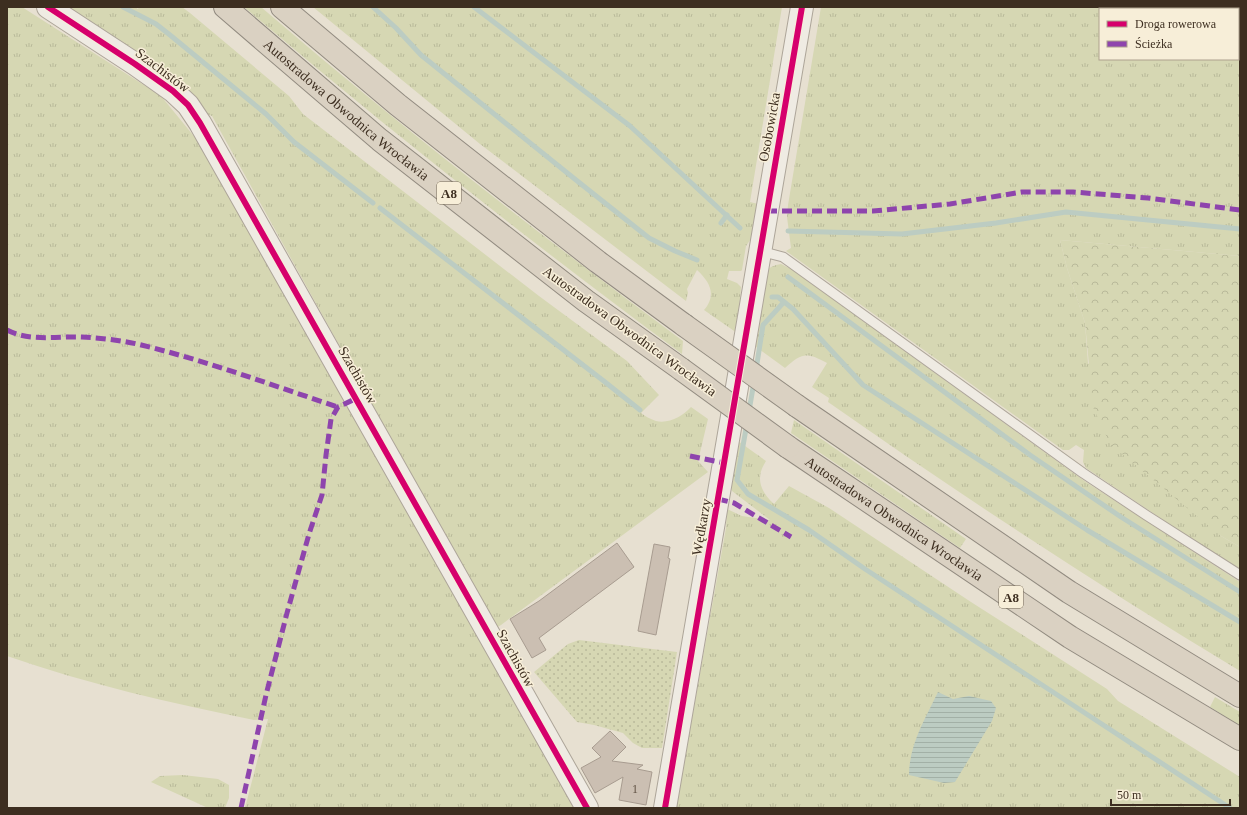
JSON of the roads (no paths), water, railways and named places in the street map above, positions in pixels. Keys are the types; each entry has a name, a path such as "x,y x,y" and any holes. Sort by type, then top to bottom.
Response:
{"highway":[{"name":"Autostradowa Obwodnica Wrocławia","path":"225,7 380,140 586,301 788,447 1070,637 1240,739"},
{"path":"282,7 398,105 598,262 684,325 797,406 1069,592 1240,696"}],"street":[{"name":"Szachistów","path":"48,7 135,64 173,91 188,105 200,123 357,398 587,808"},
{"name":"Osobowicka","path":"760,251 802,7"},
{"name":"Wędkarzy","path":"665,808 760,251"}],"lane":[{"path":"760,251 783,257 1083,473 1240,575"}],"waterway":[{"path":"123,7 156,24 266,114 294,142 373,203"},
{"path":"373,7 396,28 421,55 649,238 697,260"},
{"path":"474,7 630,126 740,228"},
{"path":"380,208 640,410"},
{"path":"788,231 902,234 996,223 1066,212 1240,229"},
{"path":"721,223 727,215"},
{"path":"788,277 1030,455 1121,517 1240,592"},
{"path":"772,297 778,297 793,309 863,385 1087,530 1240,622"},
{"path":"756,370 763,325 784,302"},
{"path":"749,411 754,382"},
{"path":"747,423 737,480 748,494 809,530 865,569 1230,808"}]}
